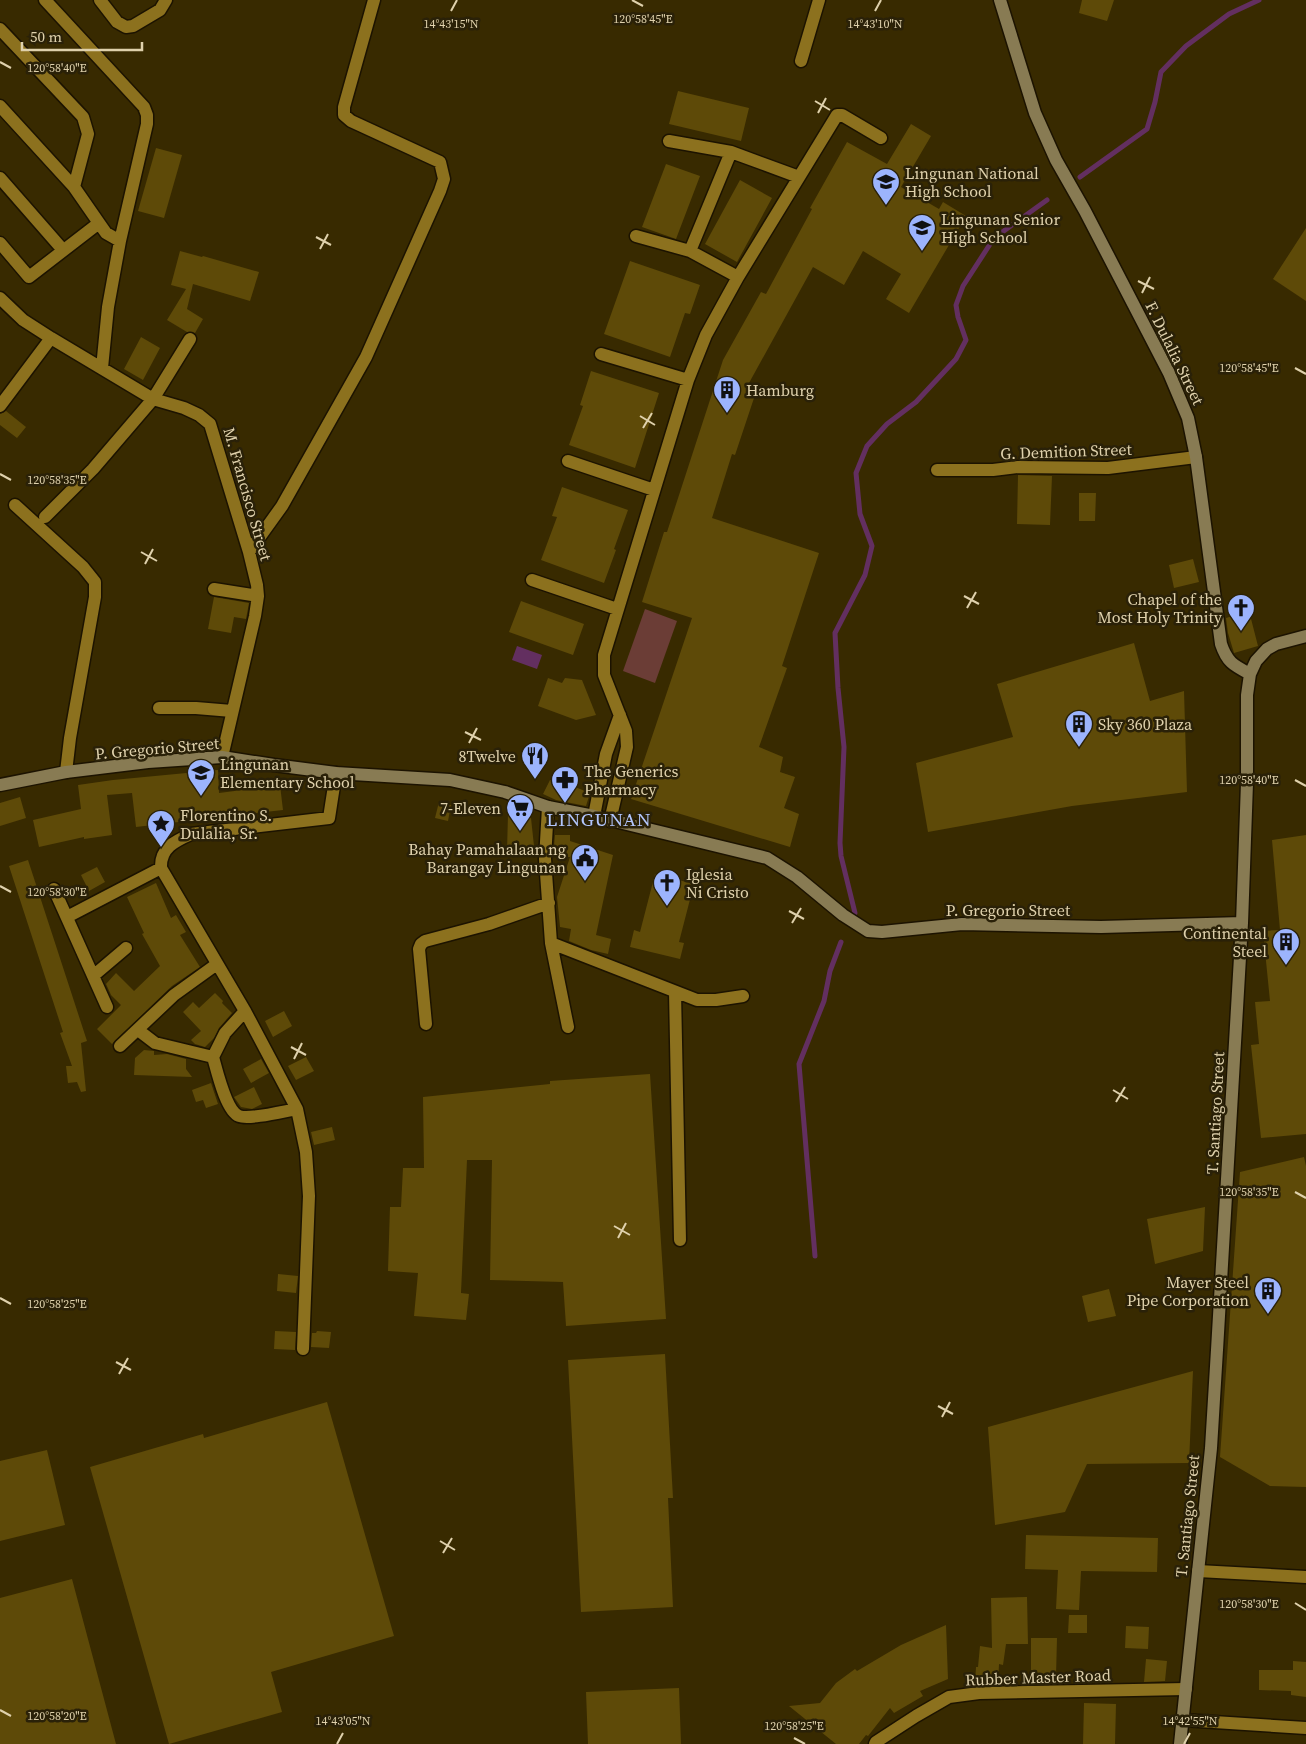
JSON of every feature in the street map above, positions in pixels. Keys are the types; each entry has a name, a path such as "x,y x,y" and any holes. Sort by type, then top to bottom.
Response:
{"street":[{"path":"45,0 144,107 147,115 147,124 120,241 108,307 102,368"},
{"path":"100,0 117,22 126,27 133,26 160,10 166,0"},
{"path":"249,552 282,506 366,357 444,179 440,162 351,121 344,115 344,107 374,0"},
{"path":"800,61 819,0"},
{"name":"F. Dulalia Street","path":"1000,0 1035,113 1056,160 1085,211 1169,372 1188,418 1196,457 1221,644 1225,656 1233,666 1250,674"},
{"path":"0,29 83,117 88,134 74,187"},
{"path":"0,106 74,187 106,233 120,241"},
{"path":"610,821 627,747 626,731 604,675 604,655 688,380 706,335 738,278 837,116 842,115 881,138"},
{"path":"669,141 731,152 799,177"},
{"path":"690,251 731,152"},
{"path":"0,178 63,250"},
{"path":"0,243 29,277 99,224"},
{"path":"636,236 690,251 738,278"},
{"name":"M. Francisco Street","path":"0,298 23,320 50,338 153,399 184,408 199,415 210,424 249,552 258,596 222,757"},
{"path":"0,406 50,338"},
{"path":"45,517 93,469 153,399 190,339"},
{"path":"601,354 688,380"},
{"name":"G. Demition Street","path":"937,470 993,470 1018,467 1108,468 1196,457"},
{"path":"568,461 654,490"},
{"path":"15,506 83,567 95,582 95,597 70,738 66,772"},
{"path":"532,580 617,608"},
{"path":"214,589 258,596"},
{"name":"T. Santiago Street","path":"1180,1744 1211,1448 1242,923 1247,783 1247,695 1250,674 1256,661 1267,649 1276,644 1306,636"},
{"path":"159,708 196,708 232,711"},
{"path":"594,816 606,754 620,715"},
{"name":"P. Gregorio Street","path":"0,785 66,772 148,762 222,757 274,766 336,773 450,780 505,792 548,807 594,816 767,858 797,877 843,915 868,930 882,932 962,924 1101,927 1242,923"},
{"path":"303,1349 309,1196 306,1152 297,1109 245,1011 161,868 161,858 175,841 191,834 329,818 336,773"},
{"path":"600,782 618,786"},
{"path":"548,807 545,859 551,943 568,1027"},
{"path":"66,916 161,868"},
{"path":"54,889 107,1007"},
{"path":"426,1024 419,949 421,944 489,924 548,902"},
{"path":"551,943 697,1000 716,1000 743,996"},
{"path":"93,976 126,948"},
{"path":"120,1046 174,995 217,964"},
{"path":"675,992 680,1240"},
{"path":"245,1011 225,1034 213,1058 223,1093 235,1114 241,1117 297,1109"},
{"path":"138,1030 155,1043 213,1058"},
{"path":"1198,1571 1306,1577"},
{"name":"Rubber Master Road","path":"875,1744 916,1716 949,1697 979,1693 1186,1689"},
{"path":"1183,1720 1306,1728"}],"shaded area":[{"path":"645,609 677,621 655,683 623,671"},
{"path":"517,646 542,655 537,669 512,660"}],"building":[{"path":"1082,0 1114,0 1107,21 1079,13"},
{"path":"678,91 749,108 741,141 669,124"},
{"path":"911,124 931,136 901,187 939,209 943,202 966,216 909,313 886,299 901,274 863,251 844,285 813,267 749,383 758,386 735,455 732,454 712,518 819,553 782,666 787,668 759,747 783,757 780,772 795,777 784,808 799,814 790,847 631,799 692,618 642,602 723,360 761,292 766,294 812,209 810,208 847,142 887,164"},
{"path":"156,148 182,155 164,218 138,211"},
{"path":"666,164 700,176 676,239 642,227"},
{"path":"740,180 772,198 737,262 705,244"},
{"path":"1306,228 1306,301 1273,279"},
{"path":"180,251 259,272 250,301 193,284 187,309 203,319 195,333 187,332 167,320 186,289 171,285"},
{"path":"630,261 700,285 690,314 685,313 670,357 604,334"},
{"path":"141,337 160,348 143,380 124,369"},
{"path":"591,371 659,393 635,468 569,445 583,406 580,405"},
{"path":"6,411 26,427 17,438 0,425 0,414"},
{"path":"1018,475 1052,476 1050,525 1017,524"},
{"path":"562,487 628,510 604,583 541,560 557,517 552,516"},
{"path":"1079,493 1096,493 1095,521 1079,521"},
{"path":"1193,559 1199,582 1174,588 1169,565"},
{"path":"214,597 249,603 246,619 234,617 231,633 208,629"},
{"path":"521,601 584,624 573,655 509,632"},
{"name":"Chapel of the Most Holy Trinity","path":"1249,611 1258,646 1234,653 1226,618"},
{"name":"Sky 360 Plaza","path":"1134,643 1150,701 1184,691 1187,792 1072,806 928,832 916,763 1013,737 997,684"},
{"path":"548,678 562,683 565,678 582,680 596,715 576,720 538,706"},
{"path":"218,770 219,793 280,785 283,810 136,827 132,793 107,795 112,835 84,839 84,837 39,847 33,820 81,809 78,785"},
{"path":"550,780 565,783 590,793 586,806 556,800 543,794"},
{"path":"20,797 26,818 0,826 0,803"},
{"path":"439,802 451,805 448,821 435,818"},
{"name":"7-Eleven","path":"508,814 531,818 534,846 507,851"},
{"name":"Bahay Pamahalaan ng Barangay Lingunan","path":"555,835 570,835 570,841 613,855 596,935 611,939 608,954 591,950 569,941 571,929 560,927 557,897 570,857 553,857"},
{"name":"Continental Steel","path":"1306,835 1306,1134 1261,1138 1251,1045 1259,1044 1255,1002 1270,1001 1263,931 1280,930 1272,840"},
{"path":"28,860 87,1041 81,1043 86,1091 81,1092 77,1082 68,1083 66,1066 72,1066 60,1033 63,1032 9,866"},
{"path":"97,867 105,882 89,891 81,875"},
{"name":"Iglesia Ni Cristo","path":"655,874 694,884 679,942 684,943 680,959 630,947 634,930 640,932"},
{"path":"156,883 171,918 176,915 186,932 180,935 200,967 172,986 112,1044 97,1029 121,1005 111,995 106,984 116,973 134,991 160,966 142,934 144,933 127,897"},
{"path":"215,993 232,1013 205,1047 195,1044 191,1040 201,1031 183,1012 193,1002 199,1008"},
{"path":"284,1011 292,1026 273,1037 265,1021"},
{"path":"144,1050 154,1051 154,1055 167,1054 186,1059 186,1069 192,1077 134,1075 135,1058"},
{"path":"306,1057 314,1071 296,1080 288,1066"},
{"path":"261,1059 269,1073 251,1083 243,1069"},
{"path":"650,1074 666,1319 566,1326 563,1282 490,1280 492,1160 467,1160 461,1293 469,1294 466,1320 414,1316 418,1273 388,1271 390,1207 401,1207 403,1168 424,1168 423,1097 550,1084 550,1081"},
{"path":"211,1083 218,1104 206,1108 203,1100 196,1102 192,1090"},
{"path":"254,1087 262,1104 252,1109 241,1107 234,1097"},
{"path":"332,1127 335,1140 314,1145 311,1132"},
{"name":"Mayer Steel Pipe Corporation","path":"1304,1157 1306,1166 1306,1487 1270,1486 1220,1457 1240,1172"},
{"path":"1205,1207 1203,1251 1155,1264 1147,1219"},
{"path":"278,1274 298,1276 296,1293 277,1291"},
{"path":"1109,1289 1116,1316 1088,1322 1082,1296"},
{"path":"275,1331 296,1332 295,1350 274,1349"},
{"path":"317,1331 331,1332 329,1348 311,1347 312,1333"},
{"path":"665,1354 673,1498 668,1498 673,1607 581,1612 568,1360"},
{"path":"1193,1371 1189,1463 1087,1464 1065,1512 995,1525 988,1427"},
{"path":"327,1402 394,1636 271,1672 282,1712 169,1744 90,1467 203,1434 204,1438"},
{"path":"47,1450 65,1525 0,1541 0,1461"},
{"path":"1026,1535 1158,1538 1157,1572 1081,1571 1079,1610 1056,1609 1058,1570 1025,1569"},
{"path":"72,1579 116,1744 0,1744 0,1598"},
{"path":"1027,1597 1028,1644 1006,1644 1003,1665 999,1664 998,1684 975,1684 980,1646 992,1648 991,1598"},
{"path":"1069,1615 1087,1615 1087,1633 1068,1633"},
{"path":"946,1625 948,1679 920,1691 923,1696 894,1713 890,1708 868,1736 866,1735 859,1744 836,1744 789,1706 820,1703 836,1683 855,1669 857,1671 901,1645"},
{"path":"1126,1626 1149,1627 1148,1649 1125,1648"},
{"path":"1031,1638 1057,1638 1056,1676 1031,1676"},
{"path":"1146,1659 1167,1661 1165,1681 1144,1682"},
{"path":"1293,1661 1306,1662 1306,1697 1291,1695 1291,1691 1259,1690 1259,1670 1293,1670"},
{"path":"679,1688 681,1744 588,1744 586,1692"},
{"path":"1084,1703 1116,1704 1115,1744 1083,1744"}],"waterway":[{"path":"1080,177 1147,129 1161,72 1186,46 1229,14 1259,0"},
{"path":"855,913 841,856 840,843 844,747 835,633 865,575 872,546 860,514 856,473 867,446 887,424 916,402 956,359 966,340 956,305 963,286 994,238 1047,200"},
{"path":"815,1256 799,1064 824,1001 830,971 841,942"}],"place":[{"name":"Lingunan National High School","path":"886,206"},
{"name":"Lingunan Senior High School","path":"922,252"},
{"name":"Hamburg","path":"727,414"},
{"name":"Chapel of the Most Holy Trinity","path":"1241,632"},
{"name":"Sky 360 Plaza","path":"1079,748"},
{"name":"8Twelve","path":"535,780"},
{"name":"Lingunan Elementary School","path":"201,797"},
{"name":"The Generics Pharmacy","path":"565,804"},
{"name":"7-Eleven","path":"520,832"},
{"name":"Florentino S. Dulalia, Sr.","path":"161,848"},
{"name":"Bahay Pamahalaan ng Barangay Lingunan","path":"585,882"},
{"name":"Iglesia Ni Cristo","path":"667,907"},
{"name":"Continental Steel","path":"1286,966"},
{"name":"Mayer Steel Pipe Corporation","path":"1268,1315"}],"district":[{"name":"LINGUNAN","path":"599,819"}]}
